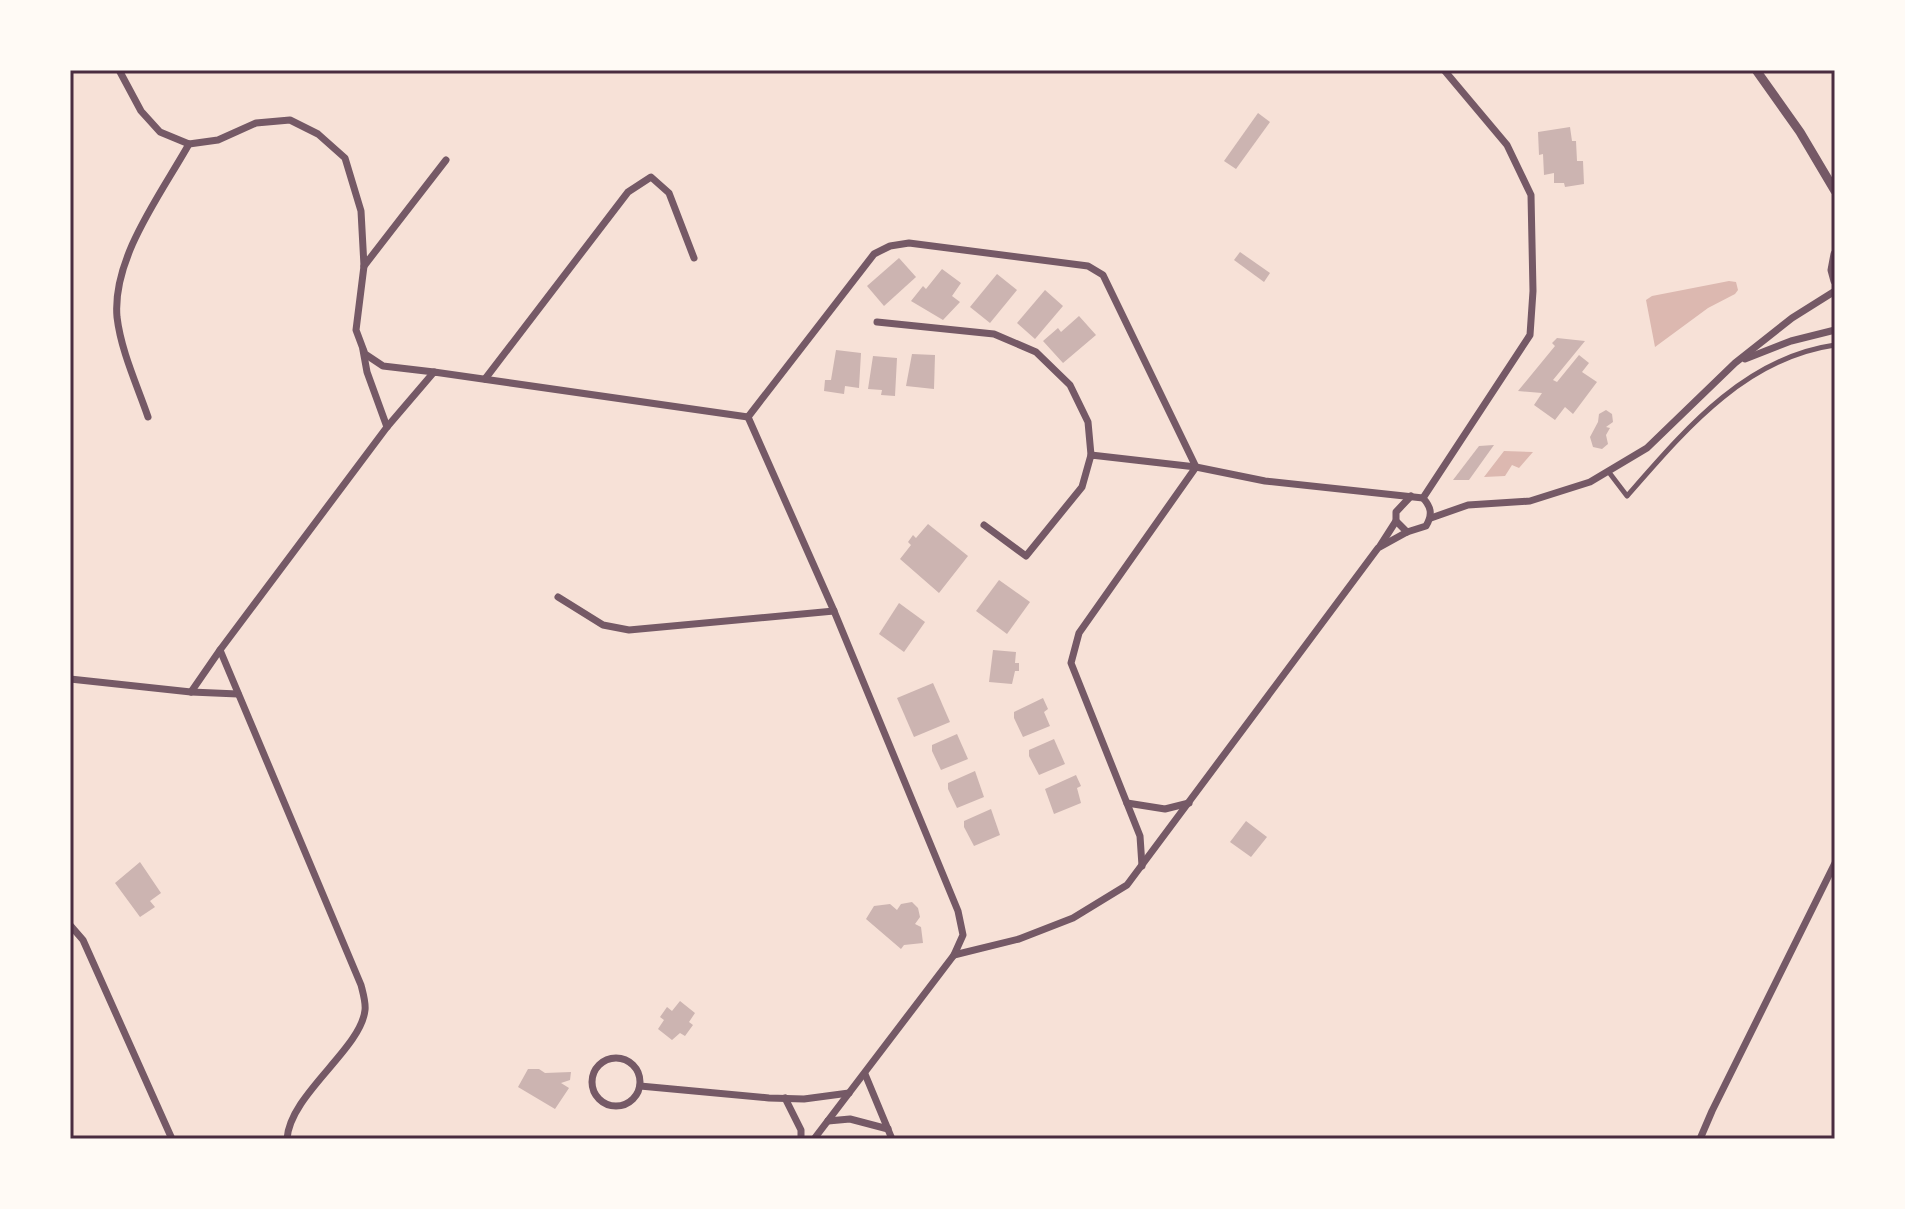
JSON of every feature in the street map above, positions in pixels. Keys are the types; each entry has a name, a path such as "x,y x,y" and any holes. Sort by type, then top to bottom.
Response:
{"street":[{"path":"119,70 141,111 160,132 189,144 218,140 256,123 290,120 318,134 345,158 361,211 364,266 356,330 365,354 383,366 748,417"},
{"path":"1423,498 1530,335 1533,291 1531,195 1507,145 1444,70"},
{"path":"1756,70 1800,132 1835,191"},
{"path":"148,417 123,346 117,316 123,267 189,144"},
{"path":"364,266 446,160"},
{"path":"485,379 628,192 651,177 669,193 694,258"},
{"path":"748,417 874,254 890,246 909,243 1088,266 1103,275 1196,467"},
{"path":"1835,254 1832,270 1835,281"},
{"path":"1431,518 1468,505 1530,501 1590,482 1647,448 1735,363 1792,318 1835,291"},
{"path":"877,322 994,334 1036,352 1070,385 1088,422 1091,455 1082,487 1026,556 984,525"},
{"path":"1735,363 1791,341 1835,330"},
{"path":"361,344 367,372 387,427"},
{"path":"1608,471 1627,496 1667,450 1737,385 1794,356 1835,345"},
{"path":"191,692 387,427 434,372"},
{"path":"748,417 834,611 958,911 963,935 954,955 814,1139"},
{"path":"1091,455 1196,467 1265,481 1423,498 1430,507 1431,518 1426,526 1407,532 1378,548"},
{"path":"1142,866 1140,836 1071,663 1079,633 1196,467"},
{"path":"954,955 1019,939 1073,918 1127,885 1378,548 1396,521 1396,512 1411,496"},
{"path":"1396,521 1407,532"},
{"path":"558,597 603,625 629,630 834,611"},
{"path":"220,650 361,985 365,1010 360,1027 300,1106 287,1139"},
{"path":"70,679 238,694"},
{"path":"1127,803 1165,809 1189,803"},
{"path":"1700,1139 1835,863"},
{"path":"70,925 83,940 172,1139"},
{"path":"623,1059 637,1070 640,1086 633,1099 626,1104 610,1106 595,1093 592,1077 607,1060 623,1059"},
{"path":"865,1074 892,1139"},
{"path":"640,1086 804,1099 849,1093"},
{"path":"785,1098 801,1130 801,1139"},
{"path":"828,1121 850,1119 888,1129"}],"shaded area":[{"path":"1736,282 1738,290 1735,294 1708,308 1655,347 1646,300 1652,296"},
{"path":"1504,451 1533,452 1519,468 1512,465 1505,476 1484,477"}],"building":[{"path":"1258,113 1270,122 1236,169 1224,161"},
{"path":"1570,127 1572,141 1576,141 1577,161 1583,161 1584,184 1565,187 1564,183 1554,183 1554,173 1544,175 1538,132"},
{"path":"1240,252 1270,273 1264,282 1234,260"},
{"path":"899,258 916,277 884,306 867,286"},
{"path":"942,269 961,283 952,296 960,302 943,320 911,301 923,286 926,289"},
{"path":"997,274 1017,290 990,323 970,307"},
{"path":"1045,290 1063,306 1035,339 1017,323"},
{"path":"1079,316 1096,335 1063,363 1043,341 1058,328 1061,332"},
{"path":"1557,338 1585,341 1553,380 1557,382 1579,355 1589,363 1582,372 1597,382 1573,414 1565,407 1555,420 1534,405 1542,393 1518,391 1555,346 1552,343"},
{"path":"836,350 861,353 859,388 845,386 844,394 824,391 825,380 831,380"},
{"path":"912,354 935,355 934,389 906,386"},
{"path":"873,356 897,358 895,396 881,395 882,390 868,389"},
{"path":"1606,410 1612,414 1613,422 1606,427 1610,428 1606,435 1608,444 1602,449 1593,447 1590,437 1599,414"},
{"path":"1494,445 1469,480 1453,480 1479,446"},
{"path":"928,524 968,556 939,593 900,559 911,545 908,542 913,535 916,538"},
{"path":"999,580 1030,602 1007,634 976,611"},
{"path":"899,603 925,622 904,652 879,634"},
{"path":"993,650 1016,652 1015,663 1019,663 1019,671 1015,671 1012,684 989,682"},
{"path":"933,683 950,722 914,737 897,698"},
{"path":"1043,698 1048,709 1044,712 1050,726 1023,737 1014,712"},
{"path":"957,734 968,759 941,770 932,745"},
{"path":"1054,739 1065,764 1039,775 1029,750"},
{"path":"975,771 984,797 957,808 948,783"},
{"path":"1076,775 1081,786 1077,788 1081,803 1054,814 1045,789"},
{"path":"991,809 1000,835 974,846 964,821"},
{"path":"1246,821 1267,837 1251,857 1230,842"},
{"path":"140,862 161,893 150,901 155,907 140,917 115,883"},
{"path":"912,902 918,908 920,917 915,924 921,927 923,943 904,945 901,949 866,919 874,906 890,904 897,910 901,904"},
{"path":"680,1001 695,1013 689,1022 693,1025 685,1036 680,1033 672,1040 658,1029 664,1020 660,1017 667,1007 672,1011"},
{"path":"528,1069 539,1069 545,1073 571,1072 570,1080 561,1083 569,1088 555,1109 518,1087"}]}
